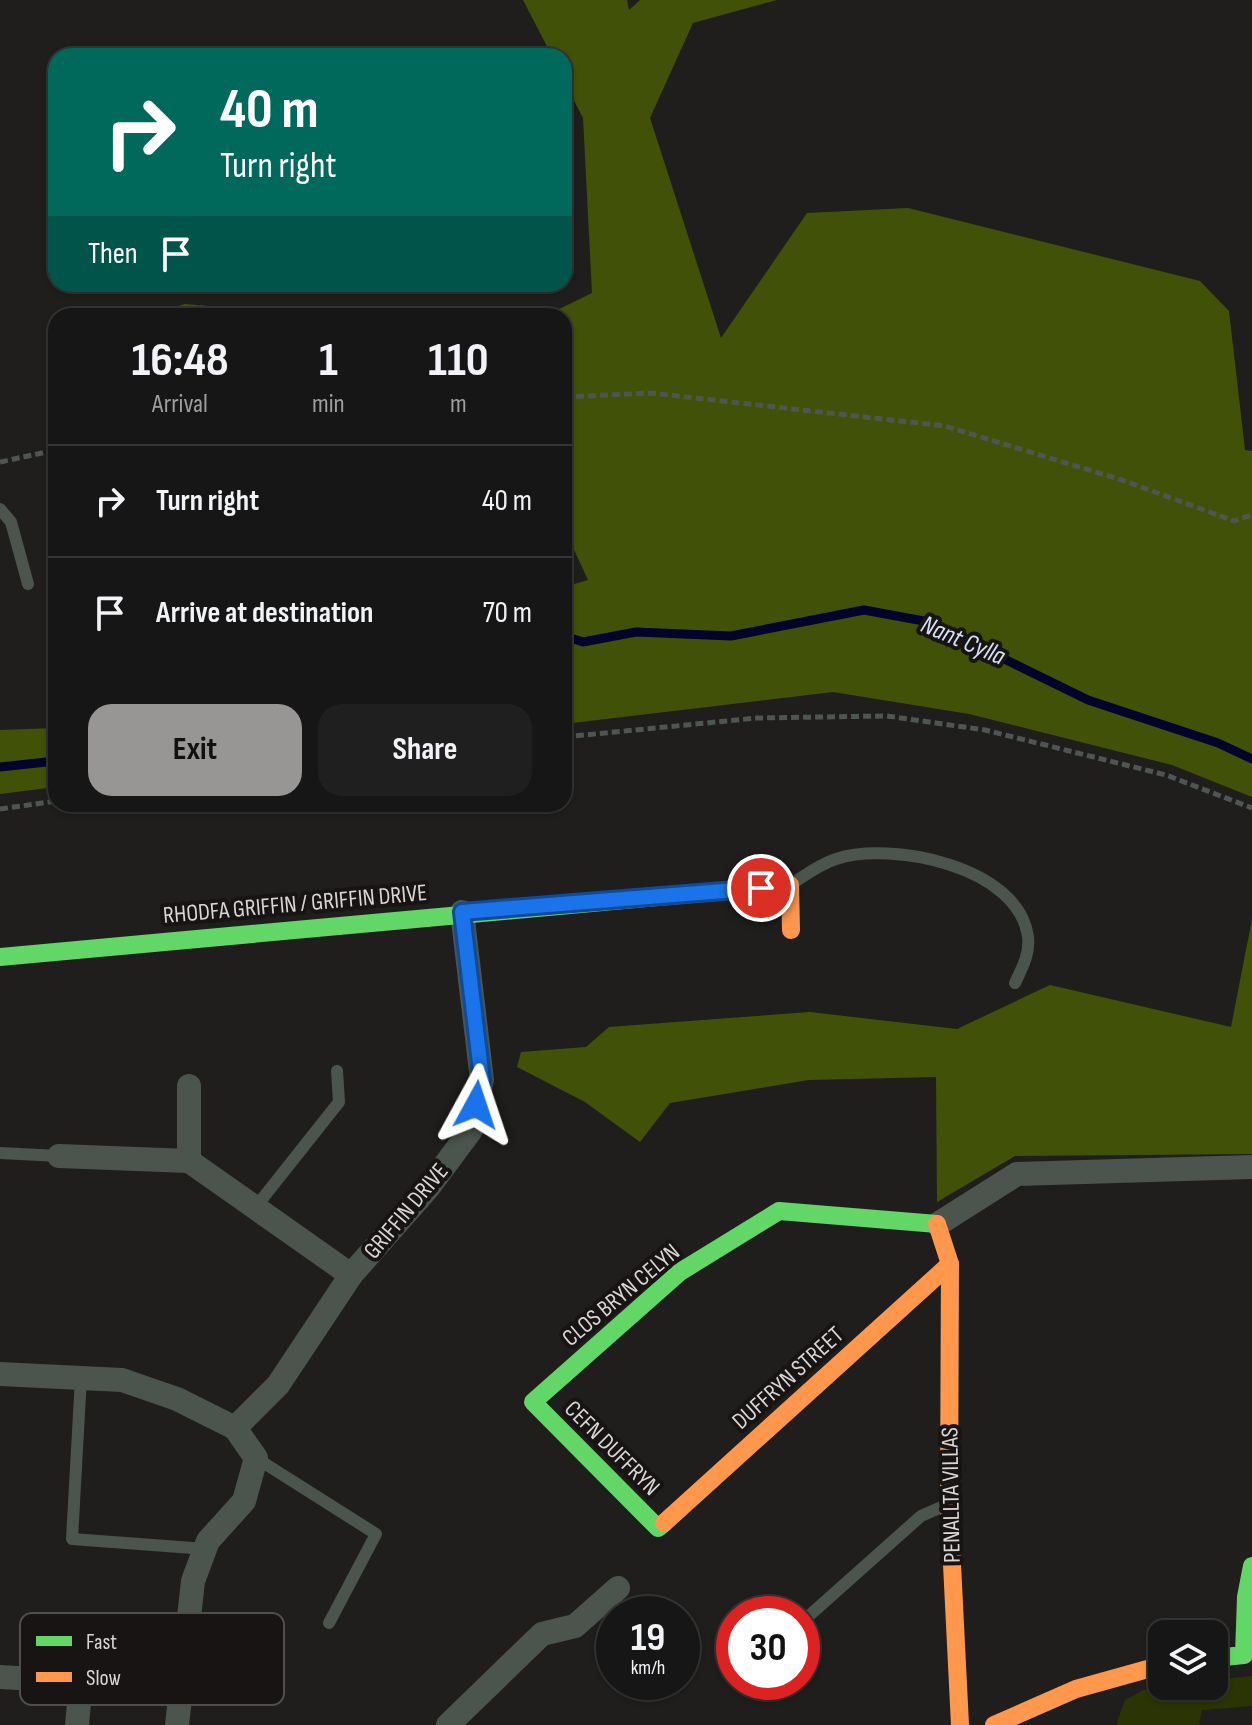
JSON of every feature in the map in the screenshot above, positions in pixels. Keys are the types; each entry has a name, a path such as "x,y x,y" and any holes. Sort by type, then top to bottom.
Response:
{"street":[{"name":"RHODFA GRIFFIN / GRIFFIN DRIVE","path":"0,957 462,912 790,885"},
{"path":"790,885 791,930"},
{"name":"GRIFFIN DRIVE","path":"235,1428 278,1385 351,1275 428,1188 471,1130 482,1080 462,912"},
{"path":"59,1156 189,1161 189,1086"},
{"name":"GRIFFIN DRIVE","path":"189,1161 351,1275"},
{"path":"950,1264 938,1224 1017,1174 1252,1167"},
{"name":"CLOS BRYN CELYN","path":"533,1402 680,1272 779,1211 938,1224"},
{"name":"PENALLTA VILLAS","path":"950,1264 949,1504 960,1725"},
{"name":"DUFFRYN STREET","path":"658,1528 950,1264"},
{"path":"0,1374 122,1380 177,1399 235,1428 256,1458 244,1501 206,1549 193,1581 189,1613"},
{"name":"CEFN DUFFRYN","path":"533,1402 658,1528"},
{"path":"1228,1657 1248,1655 1246,1597 1252,1566"},
{"path":"448,1725 542,1634 575,1626 618,1588"},
{"path":"994,1725 1037,1703 1105,1677 1148,1668"},
{"path":"0,1677 20,1678"},
{"path":"77,1725 79,1705"},
{"path":"177,1725 179,1705"}],"lane":[{"path":"0,509 11,522 28,584"},
{"path":"790,885 837,859 864,854 924,859 979,875 1010,900 1022,917 1028,936 1027,956 1015,983"},
{"path":"255,1208 339,1102 337,1071"},
{"path":"0,1153 59,1156"},
{"path":"81,1378 72,1539 206,1549"},
{"path":"256,1458 376,1534 329,1623"},
{"path":"820,1606 921,1516 949,1504"}],"path":[{"path":"572,397 651,393 945,426 1122,480 1234,521 1252,515"},
{"path":"0,462 48,452"},
{"path":"572,736 757,718 887,716 985,730 1166,775 1252,808"},
{"path":"0,809 48,802"}],"green space":[{"path":"523,0 627,0 629,10 640,0 777,0 693,23 650,118 721,338 807,213 908,208 1200,281 1229,311 1245,450 1252,451 1252,797 1172,765 969,714 833,692 572,723 572,585 588,580 572,545 572,308 561,308 592,293 583,118 572,97 572,48 548,48"},
{"path":"185,304 235,308 170,308"},
{"path":"48,728 48,788 0,794 0,730"},
{"path":"1252,919 1252,1154 1015,1156 937,1202 936,1077 809,1080 670,1103 640,1142 585,1102 517,1067 521,1052 586,1047 609,1027 810,1012 957,1029 1050,985 1231,1027"},
{"path":"1252,1676 1252,1706 1202,1710 1199,1725 1116,1725 1125,1700 1144,1690 1148,1690 1148,1700 1228,1700 1228,1679"}],"waterway":[{"name":"Nant Cylla","path":"572,639 583,642 636,632 731,636 864,610 929,622 1088,700 1218,743 1252,759"},
{"name":"Nant Cylla","path":"0,767 48,762"}],"traffic: fast":[{"path":"0,957 646,898"},
{"path":"664,1523 658,1528 533,1402 680,1272 779,1211 937,1224"},
{"path":"1228,1657 1244,1655 1246,1597 1252,1566"}],"traffic: slow":[{"path":"646,898 790,885 791,930"},
{"path":"937,1224 950,1264 949,1504 960,1725"},
{"path":"664,1523 950,1264"},
{"path":"994,1725 1076,1689 1148,1669"}],"route":[{"path":"476,1105 482,1080 462,912 761,888"}]}
